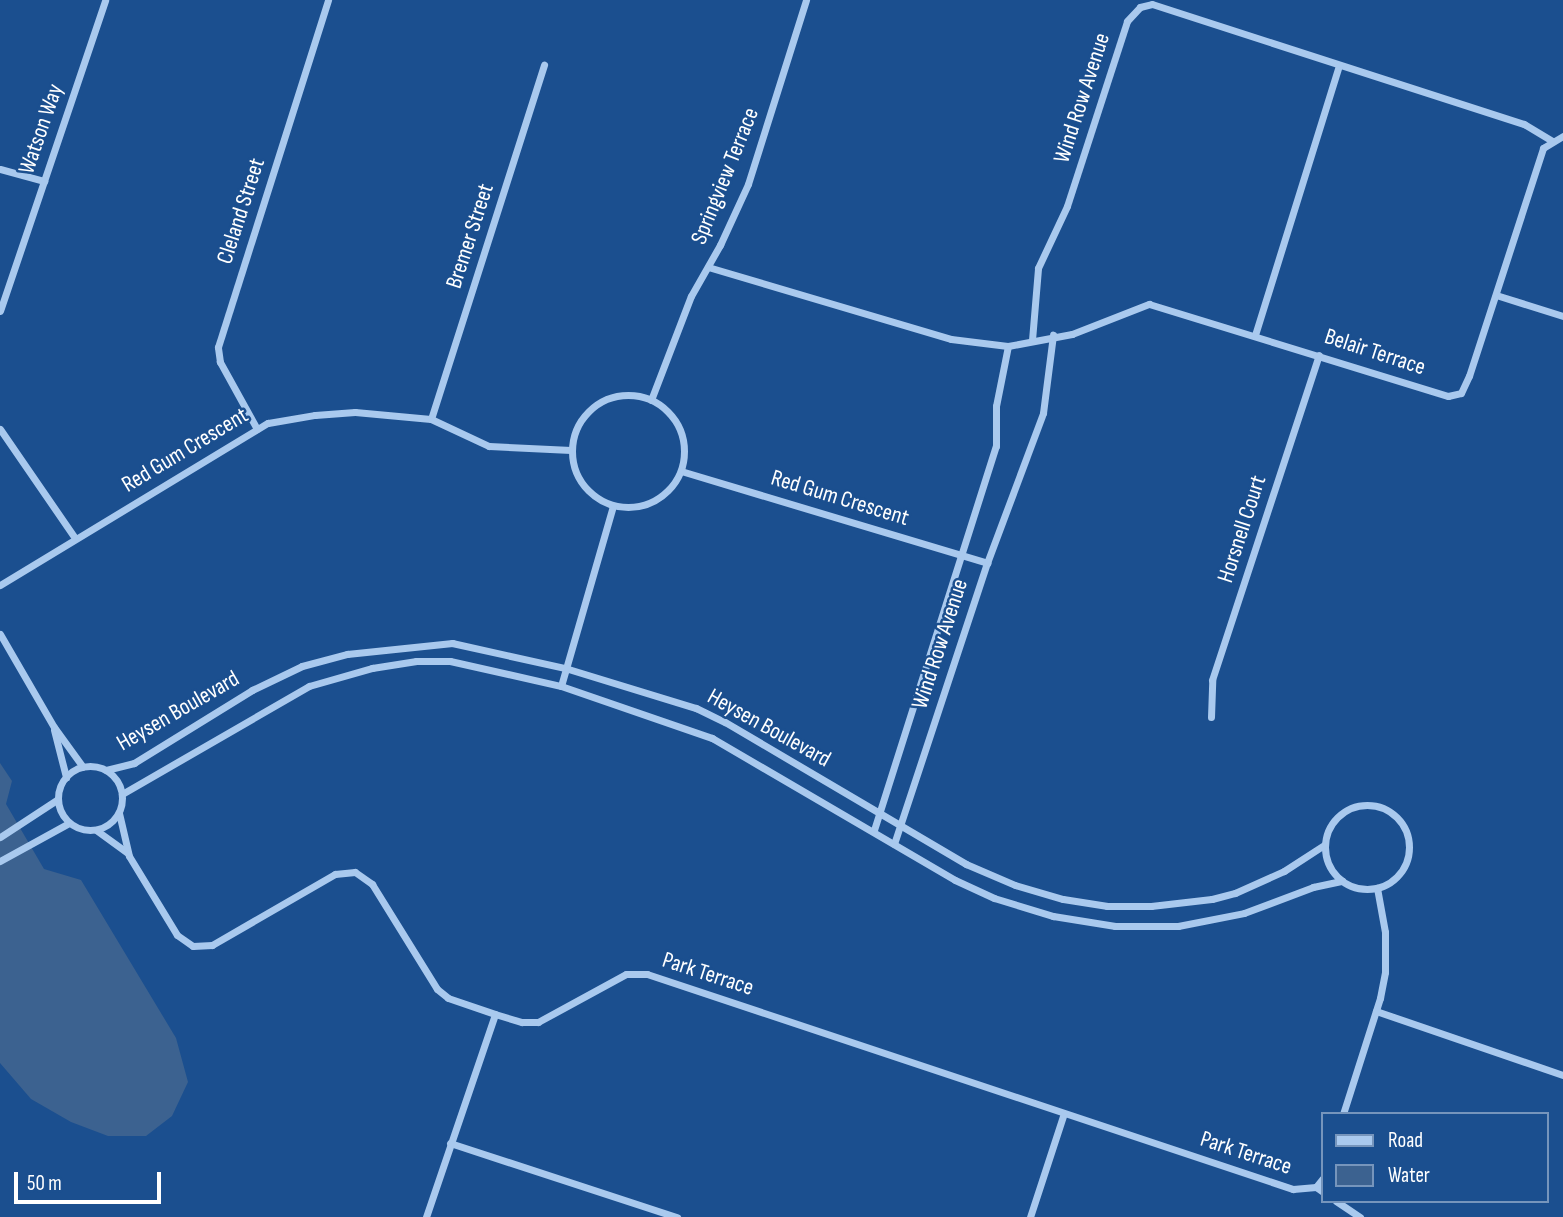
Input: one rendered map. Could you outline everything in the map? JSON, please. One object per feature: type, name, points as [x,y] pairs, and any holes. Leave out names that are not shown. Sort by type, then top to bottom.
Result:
[{"type":"street","name":"Watson Way","points":[[0,310],[105,0]]},
{"type":"street","name":"Cleland Street","points":[[257,429],[220,362],[218,347],[328,0]]},
{"type":"street","name":"Springview Terrace","points":[[651,400],[691,296],[748,184],[806,0]]},
{"type":"street","name":"Wind Row Avenue","points":[[1032,340],[1038,268],[1067,205],[1127,21],[1140,7],[1152,4],[1524,124],[1552,141]]},
{"type":"street","name":"Bremer Street","points":[[431,419],[544,65]]},
{"type":"street","points":[[1255,335],[1339,66]]},
{"type":"street","points":[[1552,141],[1563,136]]},
{"type":"street","name":"Belair Terrace","points":[[1008,346],[1053,335],[1072,334],[1149,304],[1448,396],[1461,393],[1543,148],[1552,141]]},
{"type":"street","points":[[0,169],[44,181]]},
{"type":"street","points":[[708,267],[951,339],[1008,346]]},
{"type":"street","points":[[1496,295],[1563,316]]},
{"type":"street","name":"Wind Row Avenue","points":[[894,844],[987,563],[1043,413],[1053,335]]},
{"type":"street","name":"Wind Row Avenue","points":[[874,831],[964,555],[996,446],[996,406],[1008,346]]},
{"type":"street","name":"Horsnell Court","points":[[1212,717],[1212,680],[1320,355]]},
{"type":"street","points":[[624,396],[651,400],[665,409],[682,437],[684,454],[681,471],[673,485],[661,497],[646,505],[612,506],[596,498],[582,485],[574,468],[571,450],[574,432],[583,416],[597,404],[624,396]]},
{"type":"street","name":"Red Gum Crescent","points":[[0,585],[268,423],[355,412],[431,419],[489,446],[571,450]]},
{"type":"street","points":[[0,429],[75,538]]},
{"type":"street","name":"Red Gum Crescent","points":[[681,471],[987,563]]},
{"type":"street","points":[[561,686],[612,506]]},
{"type":"street","points":[[0,634],[54,727],[83,767]]},
{"type":"street","name":"Heysen Boulevard","points":[[106,770],[134,763],[252,690],[302,666],[348,654],[452,643],[565,668],[711,715],[996,878],[1063,899],[1117,906],[1181,904],[1235,892],[1284,871],[1324,845]]},
{"type":"street","name":"Heysen Boulevard","points":[[122,794],[309,686],[372,668],[450,661],[561,686],[712,738],[955,880],[994,898],[1054,916],[1115,926],[1165,927],[1210,922],[1270,905],[1313,887],[1342,881]]},
{"type":"street","points":[[54,727],[66,777],[58,799],[59,808],[69,823],[86,831],[96,830],[105,827],[119,813]]},
{"type":"street","points":[[66,777],[83,767],[106,770],[114,776],[122,794],[119,813],[128,854]]},
{"type":"street","points":[[0,837],[58,799]]},
{"type":"street","points":[[1359,805],[1387,810],[1406,831],[1407,859],[1395,877],[1377,888],[1353,887],[1342,881],[1326,859],[1324,845],[1335,819],[1346,810],[1359,805]]},
{"type":"street","points":[[0,860],[69,823]]},
{"type":"street","points":[[96,830],[128,854]]},
{"type":"street","name":"Park Terrace","points":[[128,854],[177,935],[193,946],[212,945],[335,874],[355,872],[372,884],[437,989],[448,998],[495,1014],[522,1022],[538,1022],[626,974],[647,974],[1293,1189],[1316,1187],[1322,1191]]},
{"type":"street","points":[[1344,1112],[1376,1011],[1385,958],[1385,932],[1377,888]]},
{"type":"street","points":[[1376,1011],[1563,1075]]},
{"type":"street","points":[[426,1217],[495,1014]]},
{"type":"street","points":[[1030,1217],[1064,1113]]},
{"type":"street","points":[[450,1143],[677,1217]]},
{"type":"street","name":"Park Terrace","points":[[1316,1187],[1322,1179]]},
{"type":"street","points":[[1339,1203],[1360,1217]]},
{"type":"water","points":[[0,763],[12,781],[6,804],[44,869],[81,880],[176,1038],[188,1082],[172,1116],[146,1136],[108,1136],[71,1122],[31,1099],[0,1063]]}]
